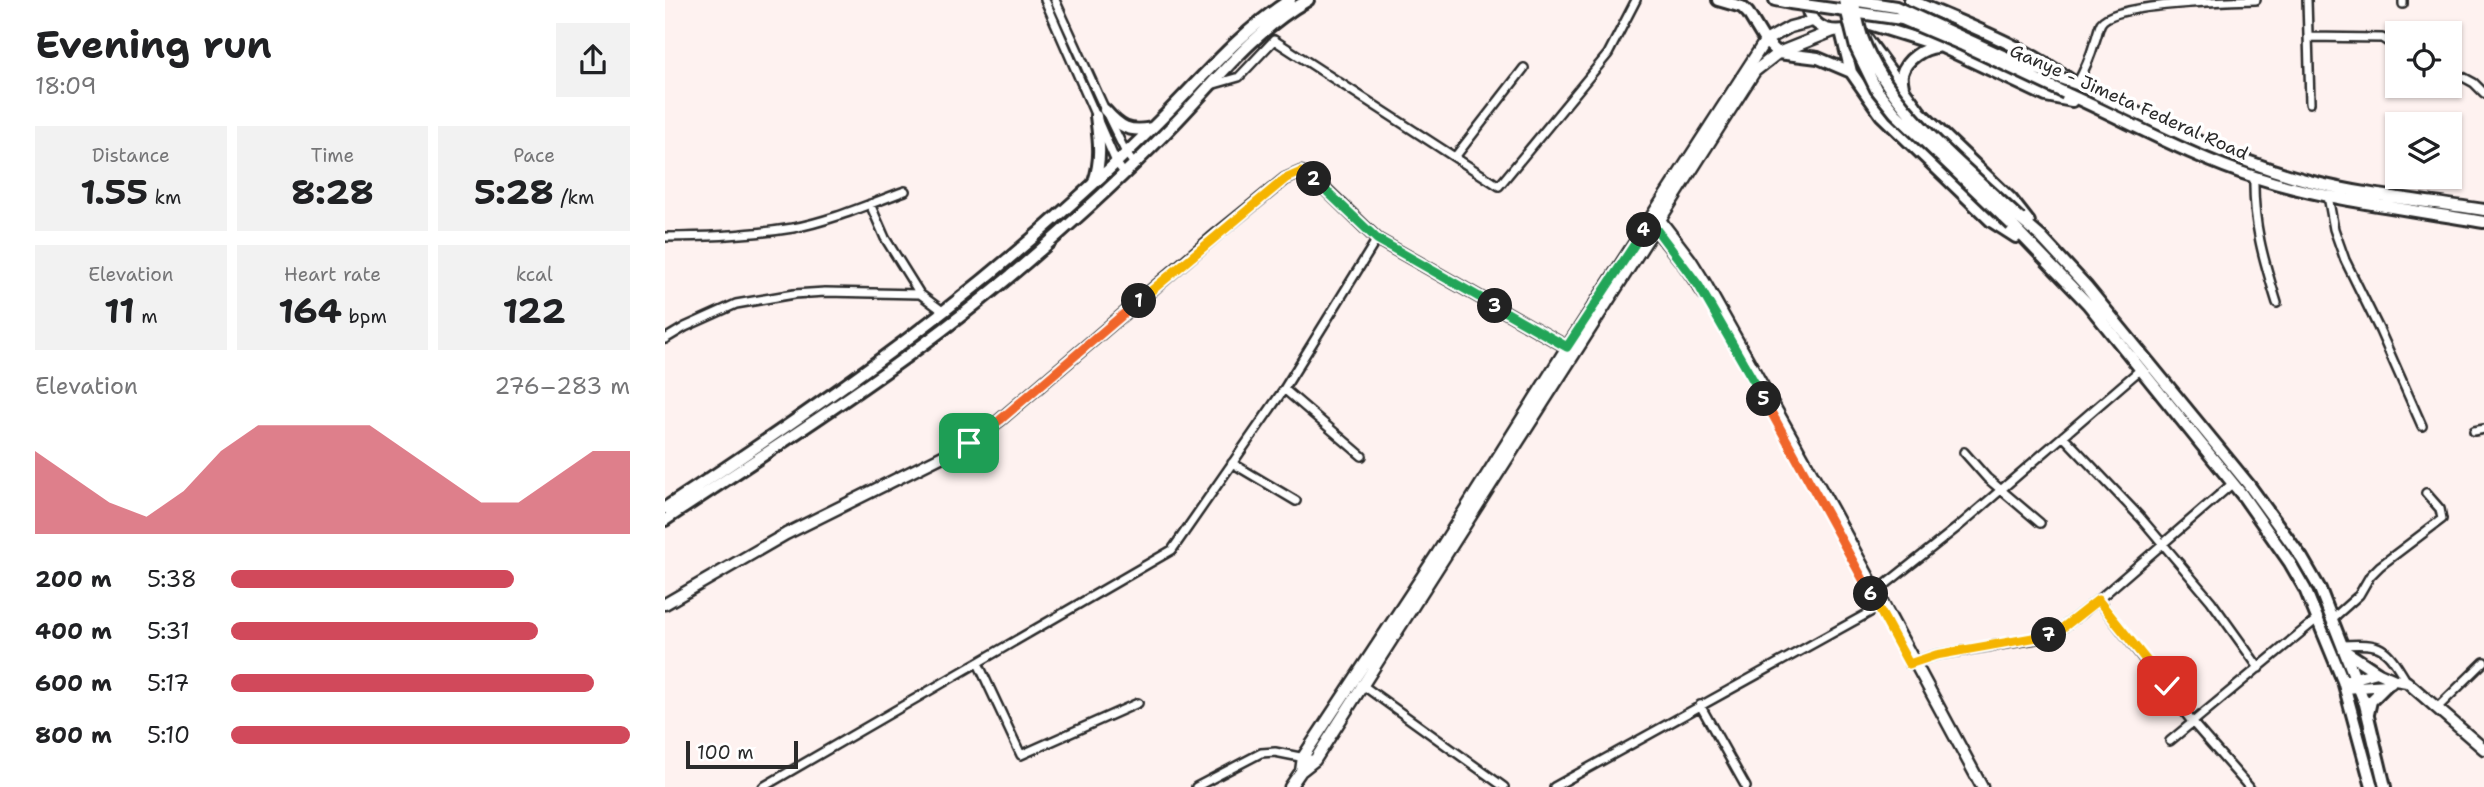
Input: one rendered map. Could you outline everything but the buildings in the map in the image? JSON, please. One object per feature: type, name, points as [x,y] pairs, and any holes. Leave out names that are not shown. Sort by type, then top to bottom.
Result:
[{"type":"main road","points":[[665,508],[794,423],[945,313],[1117,162],[1230,49],[1273,11],[1290,0]]},
{"type":"main road","points":[[665,520],[825,415],[952,322],[1053,240],[1134,164],[1263,32],[1308,0]]},
{"type":"main road","points":[[1718,0],[1742,7],[1765,41],[1777,53],[1818,58],[1851,72]]},
{"type":"main road","name":"Ganye - Jimeta Federal Road","points":[[1775,0],[1902,19],[2253,177],[2328,196],[2484,222]]},
{"type":"main road","points":[[1806,0],[1807,10],[1813,21],[1826,30],[1837,31]]},
{"type":"main road","points":[[1844,0],[1856,48],[1876,89],[1895,113],[2016,222],[2041,237]]},
{"type":"main road","points":[[1852,0],[1862,37],[1895,97],[2016,222],[2035,248],[2088,304],[2233,483],[2290,563],[2305,589],[2344,684],[2372,787]]},
{"type":"main road","name":"Ganye - Jimeta Federal Road","points":[[1852,0],[1896,7],[2003,55],[2072,82],[2195,141],[2267,169],[2311,182],[2484,210]]},
{"type":"main road","points":[[1301,771],[1303,757],[1437,554],[1567,347],[1755,71],[1777,53],[1858,22],[1865,11],[1867,0]]},
{"type":"main road","points":[[1910,0],[2051,65],[2072,82]]},
{"type":"main road","points":[[1290,787],[1301,771],[1315,760],[1655,221],[1765,41],[1790,27],[1813,21]]},
{"type":"main road","points":[[1858,22],[1940,46],[2046,96],[2092,105]]},
{"type":"main road","points":[[1858,22],[1920,112],[2011,199],[2041,237],[2087,287],[2271,514],[2320,589],[2368,714],[2385,787]]},
{"type":"main road","points":[[1837,31],[1851,72],[1881,115],[1991,221],[2035,248]]},
{"type":"main road","points":[[1904,92],[1902,74],[1911,60],[1927,48],[1940,46]]},
{"type":"main road","points":[[1100,113],[1126,130],[1152,128]]},
{"type":"main road","points":[[1094,183],[1101,151],[1100,113]]},
{"type":"main road","points":[[665,604],[786,534],[969,443],[1000,420],[1217,234],[1294,174],[1301,172],[1313,177],[1377,239],[1567,347]]},
{"type":"main road","points":[[1655,221],[1690,259],[1705,283],[1982,787]]},
{"type":"main road","points":[[2343,648],[2391,683]]},
{"type":"main road","points":[[1912,662],[1975,787]]},
{"type":"main road","points":[[2356,682],[2377,672]]},
{"type":"main road","points":[[2344,684],[2407,682],[2484,749]]},
{"type":"main road","points":[[2368,714],[2371,701],[2391,683]]},
{"type":"street","points":[[1045,0],[1100,113],[1134,164]]},
{"type":"street","points":[[1055,0],[1117,162],[1124,173]]},
{"type":"street","points":[[1210,85],[1239,77],[1274,40],[1499,186],[1608,54],[1636,0]]},
{"type":"street","points":[[2072,82],[2087,64],[2100,24],[2107,16],[2124,11],[2190,3],[2256,0]]},
{"type":"street","points":[[2307,0],[2310,103]]},
{"type":"street","points":[[2308,37],[2385,40]]},
{"type":"street","points":[[1455,157],[1524,68]]},
{"type":"street","points":[[2462,76],[2484,93]]},
{"type":"street","points":[[2253,177],[2253,203],[2260,248],[2277,303]]},
{"type":"street","points":[[665,237],[730,236],[795,227],[905,191]]},
{"type":"street","points":[[2328,196],[2334,229],[2344,260],[2380,331],[2421,426]]},
{"type":"street","points":[[870,204],[885,238],[920,294],[945,313]]},
{"type":"street","points":[[763,787],[1172,550],[1284,389],[1377,239]]},
{"type":"street","points":[[665,339],[736,304],[794,294],[825,292],[920,294]]},
{"type":"street","points":[[1874,594],[2002,489],[2141,369]]},
{"type":"street","points":[[1284,389],[1362,456]]},
{"type":"street","points":[[2474,431],[2484,429]]},
{"type":"street","points":[[2063,436],[2163,544],[2210,601],[2259,668]]},
{"type":"street","points":[[1964,452],[1987,478],[2040,523]]},
{"type":"street","points":[[1233,463],[1296,501]]},
{"type":"street","points":[[1912,662],[2050,635],[2098,600],[2233,483]]},
{"type":"street","points":[[2331,620],[2359,595],[2370,576],[2442,519],[2440,509],[2426,493]]},
{"type":"street","points":[[2098,600],[2193,723],[2249,787]]},
{"type":"street","points":[[1554,787],[1881,607]]},
{"type":"street","points":[[2170,741],[2317,619]]},
{"type":"street","points":[[2343,648],[2369,643],[2382,648],[2394,660],[2407,682]]},
{"type":"street","points":[[2437,708],[2484,662]]},
{"type":"street","points":[[978,663],[1021,755],[1138,703]]},
{"type":"street","points":[[1361,684],[1504,787]]},
{"type":"street","points":[[1700,705],[1746,787]]},
{"type":"street","points":[[1196,787],[1261,753],[1275,752],[1315,760]]},
{"type":"route","points":[[969,443],[1000,420],[1217,234],[1294,174],[1301,172],[1313,177],[1377,239],[1567,347],[1650,221],[1699,286],[1827,512],[1909,664],[1936,655],[2050,635],[2098,600],[2167,686]]}]
